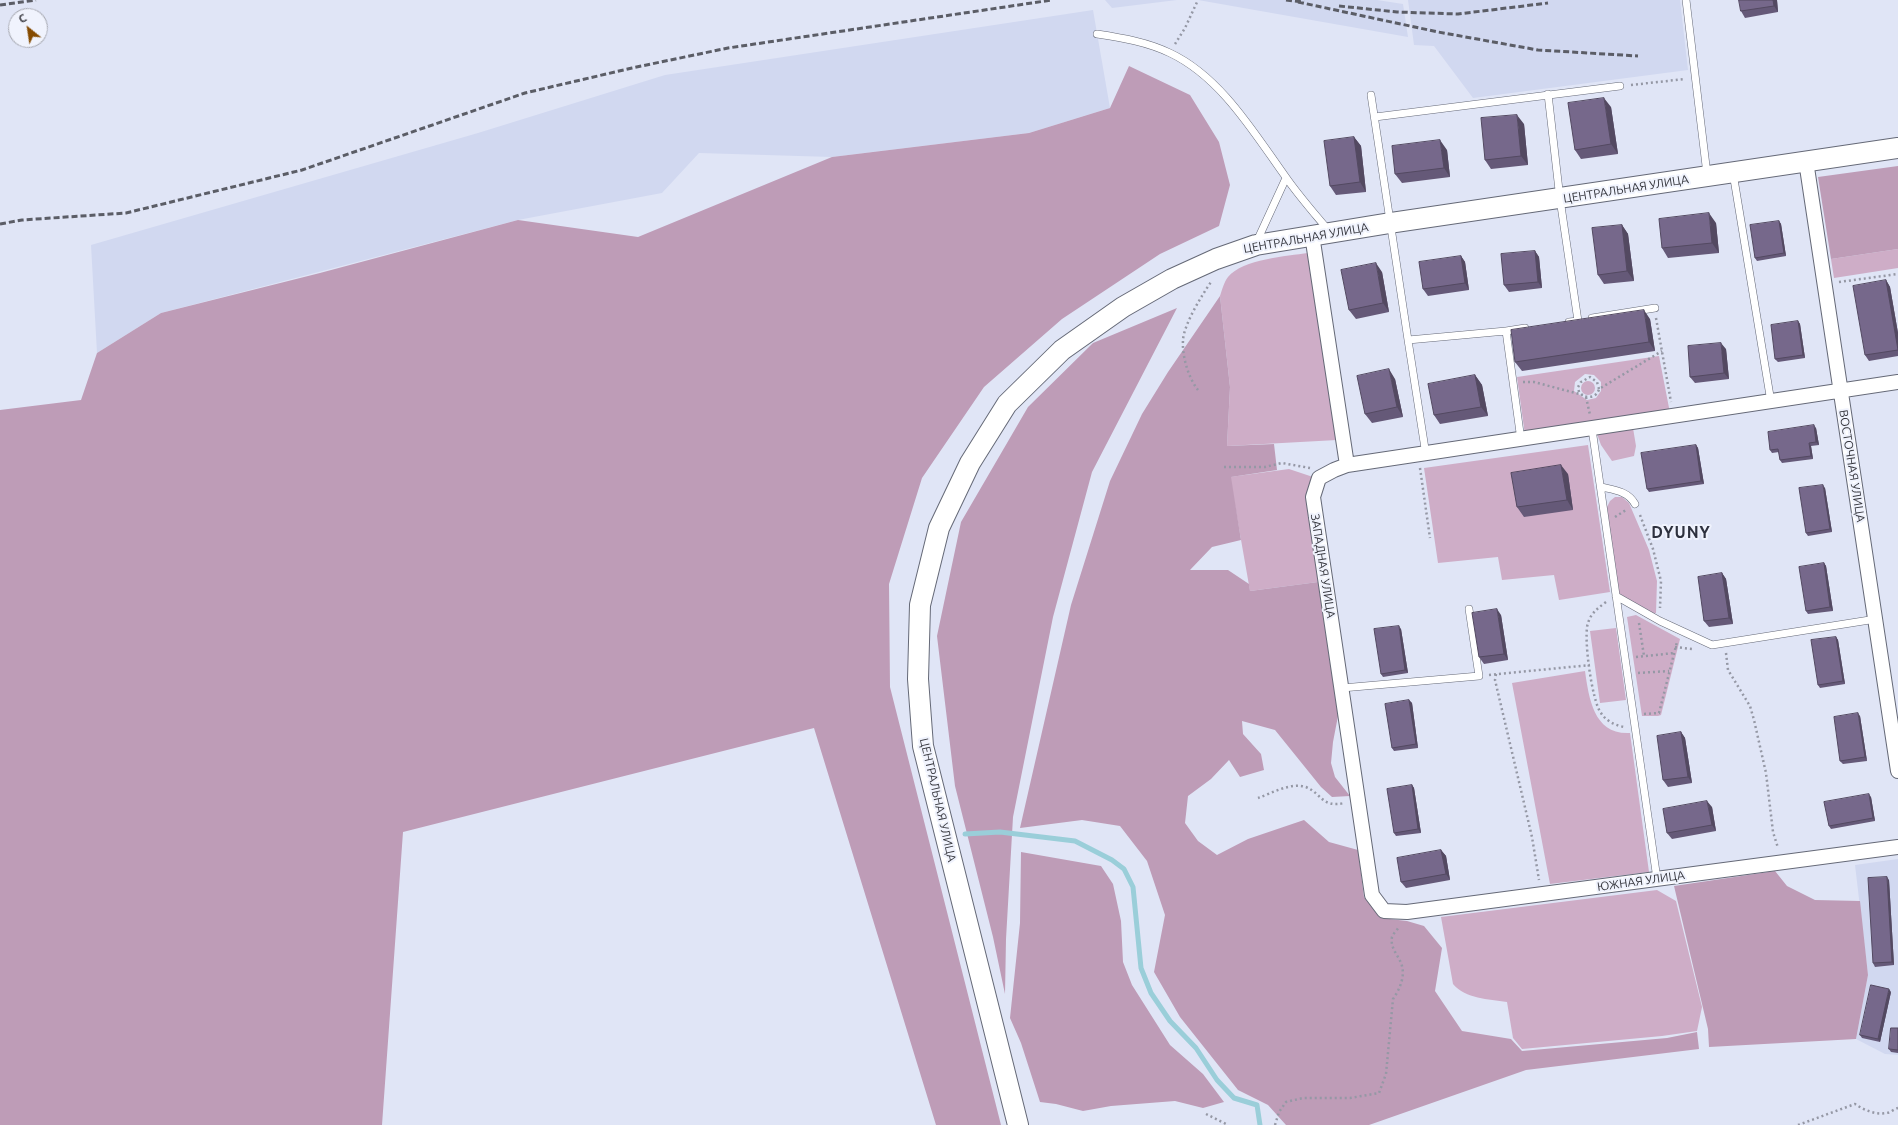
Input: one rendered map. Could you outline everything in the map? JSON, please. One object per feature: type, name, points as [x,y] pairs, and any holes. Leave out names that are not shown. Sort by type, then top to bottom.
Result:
[{"type":"main road","name":"ЦЕНТРАЛЬНАЯ УЛИЦА","points":[[1018,1125],[923,746],[918,679],[920,605],[939,528],[970,463],[1007,404],[1062,350],[1123,307],[1172,279],[1216,259],[1256,245],[1390,223],[1898,148]]},
{"type":"street","name":"ВОСТОЧНАЯ УЛИЦА","points":[[1806,161],[1898,771]]},
{"type":"street","points":[[1321,234],[1347,465]]},
{"type":"street","points":[[1327,473],[1347,465],[1422,455],[1898,382]]},
{"type":"street","name":"ЗАПАДНАЯ УЛИЦА","points":[[1327,473],[1319,478],[1313,497],[1372,895],[1388,911]]},
{"type":"street","name":"ЮЖНАЯ УЛИЦА","points":[[1388,911],[1407,912],[1898,847]]},
{"type":"lane","points":[[1686,0],[1708,176]]},
{"type":"lane","points":[[1097,34],[1136,40],[1171,53],[1190,64],[1217,88],[1250,126],[1286,178],[1321,234]]},
{"type":"lane","points":[[1374,117],[1620,86]]},
{"type":"lane","points":[[1548,94],[1560,199],[1578,320]]},
{"type":"lane","points":[[1371,95],[1408,340],[1422,455]]},
{"type":"lane","points":[[1733,173],[1771,402]]},
{"type":"lane","points":[[1256,245],[1286,178]]},
{"type":"lane","points":[[1563,323],[1654,308]]},
{"type":"lane","points":[[1408,340],[1535,327]]},
{"type":"lane","points":[[1506,331],[1521,440]]},
{"type":"lane","points":[[1592,429],[1657,879]]},
{"type":"lane","points":[[1601,487],[1625,493],[1632,497],[1635,504]]},
{"type":"lane","points":[[1616,596],[1660,620],[1712,645],[1876,619]]},
{"type":"lane","points":[[1342,688],[1479,676],[1469,610]]},
{"type":"path","points":[[1171,53],[1177,38],[1185,28],[1198,0]]},
{"type":"path","points":[[1620,86],[1695,78]]},
{"type":"path","points":[[1824,285],[1898,274]]},
{"type":"path","points":[[1198,390],[1194,385],[1185,358],[1183,340],[1201,296],[1214,277]]},
{"type":"path","points":[[1654,308],[1674,417]]},
{"type":"path","points":[[1513,383],[1534,382],[1583,396],[1594,396],[1597,394],[1599,389],[1662,351]]},
{"type":"path","points":[[1583,396],[1579,392],[1578,387],[1586,378],[1590,377],[1595,379],[1599,385],[1599,389]]},
{"type":"path","points":[[1422,455],[1430,538]]},
{"type":"path","points":[[1224,468],[1265,467],[1282,463],[1327,473]]},
{"type":"path","points":[[1606,524],[1635,504],[1653,549],[1661,581],[1660,620]]},
{"type":"path","points":[[1616,596],[1594,612],[1588,622],[1585,634],[1594,697],[1601,713],[1612,723],[1623,727],[1635,726]]},
{"type":"path","points":[[1644,656],[1638,622],[1645,625]]},
{"type":"path","points":[[1633,714],[1659,713],[1677,642],[1670,638]]},
{"type":"path","points":[[1724,643],[1728,670],[1750,706],[1754,720],[1766,773],[1774,832],[1782,862]]},
{"type":"path","points":[[1625,658],[1674,653]]},
{"type":"path","points":[[1479,676],[1590,665]]},
{"type":"path","points":[[1628,674],[1669,671]]},
{"type":"path","points":[[1496,674],[1495,680],[1532,837],[1541,894]]},
{"type":"path","points":[[1258,798],[1281,788],[1306,787],[1329,804],[1338,804],[1358,799]]},
{"type":"path","points":[[1275,1125],[1279,1112],[1286,1102],[1303,1098],[1350,1098],[1379,1093],[1386,1074],[1393,999],[1403,978],[1402,964],[1393,950],[1392,937],[1400,925],[1388,911]]},
{"type":"path","points":[[1798,1125],[1855,1104],[1863,1109],[1877,1113],[1887,1113],[1898,1108]]},
{"type":"path","points":[[1206,1114],[1228,1125]]},
{"type":"shaded area","points":[[1105,0],[1177,0],[1112,8]]},
{"type":"shaded area","points":[[1198,0],[1377,0],[1403,4],[1408,37]]},
{"type":"shaded area","points":[[1408,0],[1680,0],[1688,70],[1473,98],[1434,46],[1414,45]]},
{"type":"shaded area","points":[[1093,10],[1110,108],[1029,133],[832,157],[699,153],[662,193],[518,220],[161,313],[97,353],[91,245],[478,133],[665,75]]},
{"type":"shaded area","points":[[1129,66],[1190,95],[1219,142],[1230,185],[1219,226],[1160,254],[1062,319],[984,387],[922,478],[889,584],[890,687],[1001,1125],[936,1125],[814,728],[403,832],[382,1125],[0,1125],[0,410],[81,400],[97,353],[161,313],[320,273],[518,220],[638,237],[832,157],[1029,133],[1110,108]]},
{"type":"shaded area","points":[[1898,166],[1898,249],[1831,259],[1818,177]]},
{"type":"shaded area","points":[[1898,249],[1898,268],[1834,278],[1831,259]]},
{"type":"shaded area","points":[[1308,253],[1337,440],[1227,446],[1230,387],[1220,296],[1224,284],[1228,277],[1235,271],[1254,262]]},
{"type":"shaded area","points":[[1220,296],[1230,387],[1227,446],[1274,444],[1277,470],[1231,477],[1241,540],[1212,547],[1190,570],[1228,570],[1249,584],[1250,591],[1318,582],[1338,716],[1331,763],[1335,777],[1350,796],[1332,797],[1321,787],[1275,730],[1242,721],[1243,734],[1261,754],[1264,770],[1240,777],[1229,760],[1211,779],[1188,796],[1185,823],[1198,841],[1217,855],[1248,839],[1304,820],[1329,842],[1358,850],[1364,897],[1381,918],[1407,921],[1424,926],[1442,948],[1435,991],[1462,1031],[1511,1039],[1522,1051],[1667,1038],[1697,1032],[1699,1049],[1526,1070],[1369,1125],[1286,1125],[1268,1105],[1238,1090],[1180,1017],[1154,972],[1165,915],[1147,861],[1120,826],[1082,820],[1020,828],[1071,605],[1110,481],[1142,414],[1168,372]]},
{"type":"shaded area","points":[[1177,308],[1092,472],[1053,617],[1013,817],[1006,939],[1005,994],[993,937],[955,786],[937,636],[961,522],[1028,407],[1093,343]]},
{"type":"shaded area","points":[[1659,356],[1670,413],[1525,435],[1517,377]],"holes":[[[1585,374],[1594,375],[1601,382],[1601,391],[1596,398],[1587,400],[1574,391],[1575,382]]]},
{"type":"shaded area","points":[[1585,381],[1591,381],[1595,385],[1595,391],[1591,395],[1585,395],[1581,391],[1581,385]]},
{"type":"shaded area","points":[[1633,428],[1636,446],[1634,456],[1612,461],[1601,445],[1597,434]]},
{"type":"shaded area","points":[[1588,445],[1610,592],[1559,600],[1554,575],[1502,580],[1498,557],[1438,563],[1424,468]]},
{"type":"shaded area","points":[[1289,469],[1313,477],[1306,496],[1318,582],[1250,591],[1230,477]]},
{"type":"shaded area","points":[[1615,497],[1622,497],[1629,503],[1649,550],[1657,581],[1656,613],[1653,614],[1619,594],[1606,509],[1610,501]]},
{"type":"shaded area","points":[[1636,615],[1680,639],[1661,715],[1658,716],[1642,716],[1627,617]]},
{"type":"shaded area","points":[[1616,628],[1626,700],[1600,703],[1590,631]]},
{"type":"shaded area","points":[[1585,671],[1592,703],[1601,722],[1608,728],[1618,732],[1630,733],[1649,872],[1550,884],[1512,683]]},
{"type":"shaded area","points":[[1021,852],[1101,866],[1113,884],[1121,921],[1123,962],[1132,985],[1170,1045],[1203,1074],[1224,1102],[1203,1108],[1175,1101],[1111,1106],[1083,1111],[1056,1104],[1040,1102],[1021,1043],[1010,1018],[1020,923]]},
{"type":"shaded area","points":[[1898,859],[1898,1055],[1885,1054],[1856,1039],[1868,975],[1855,865]]},
{"type":"shaded area","points":[[1775,871],[1787,886],[1815,900],[1860,901],[1868,975],[1856,1039],[1709,1047],[1708,1029],[1674,886]]},
{"type":"shaded area","points":[[1657,890],[1676,901],[1702,1007],[1697,1031],[1662,1036],[1522,1049],[1513,1038],[1507,1002],[1478,998],[1464,993],[1453,984],[1441,917]]},
{"type":"building","points":[[1739,0],[1773,0],[1774,6],[1741,11]]},
{"type":"building","points":[[1604,98],[1611,144],[1575,150],[1568,103]]},
{"type":"building","points":[[1517,115],[1521,156],[1485,160],[1481,118]]},
{"type":"building","points":[[1354,137],[1360,182],[1330,186],[1324,141]]},
{"type":"building","points":[[1440,140],[1444,168],[1395,174],[1392,146]]},
{"type":"building","points":[[1709,213],[1712,243],[1662,248],[1659,219]]},
{"type":"building","points":[[1779,221],[1784,253],[1755,258],[1750,225]]},
{"type":"building","points":[[1622,225],[1627,271],[1598,275],[1592,228]]},
{"type":"building","points":[[1535,251],[1538,282],[1504,285],[1501,254]]},
{"type":"building","points":[[1461,256],[1465,283],[1423,289],[1419,262]]},
{"type":"building","points":[[1376,263],[1383,303],[1349,310],[1341,270]]},
{"type":"building","points":[[1886,280],[1898,350],[1865,355],[1853,286]]},
{"type":"building","points":[[1644,310],[1649,342],[1515,362],[1511,330]]},
{"type":"building","points":[[1798,321],[1803,355],[1775,359],[1771,325]]},
{"type":"building","points":[[1721,343],[1724,373],[1690,377],[1688,346]]},
{"type":"building","points":[[1389,369],[1397,407],[1365,414],[1357,376]]},
{"type":"building","points":[[1475,375],[1481,407],[1434,415],[1428,384]]},
{"type":"building","points":[[1814,425],[1816,442],[1809,443],[1811,456],[1780,460],[1778,449],[1770,450],[1768,432]]},
{"type":"building","points":[[1696,445],[1701,481],[1647,489],[1641,453]]},
{"type":"building","points":[[1561,465],[1567,500],[1517,507],[1511,473]]},
{"type":"building","points":[[1823,485],[1830,529],[1806,533],[1799,488]]},
{"type":"building","points":[[1824,563],[1830,607],[1806,611],[1799,567]]},
{"type":"building","points":[[1722,573],[1729,618],[1704,621],[1698,577]]},
{"type":"building","points":[[1497,609],[1504,654],[1479,657],[1472,613]]},
{"type":"building","points":[[1399,626],[1405,670],[1381,674],[1374,629]]},
{"type":"building","points":[[1836,637],[1843,681],[1818,685],[1811,640]]},
{"type":"building","points":[[1409,700],[1416,744],[1392,748],[1385,704]]},
{"type":"building","points":[[1858,713],[1865,757],[1840,761],[1834,717]]},
{"type":"building","points":[[1681,732],[1688,777],[1663,780],[1657,736]]},
{"type":"building","points":[[1412,785],[1418,829],[1394,833],[1387,789]]},
{"type":"building","points":[[1869,794],[1873,818],[1829,826],[1824,802]]},
{"type":"building","points":[[1707,801],[1712,825],[1667,833],[1663,809]]},
{"type":"building","points":[[1441,850],[1446,874],[1401,882],[1397,858]]},
{"type":"building","points":[[1887,877],[1892,962],[1873,963],[1868,878]]},
{"type":"building","points":[[1871,985],[1889,989],[1878,1039],[1860,1035]]},
{"type":"building","points":[[1891,1028],[1898,1028],[1898,1050],[1889,1049]]},
{"type":"waterway","points":[[965,834],[1000,832],[1075,841],[1112,860],[1124,869],[1133,887],[1141,968],[1151,993],[1170,1021],[1196,1048],[1217,1080],[1234,1098],[1257,1105],[1260,1125]]},
{"type":"railway","points":[[0,5],[36,0]]},
{"type":"railway","points":[[0,224],[22,220],[126,213],[302,170],[525,93],[632,68],[728,48],[1052,0]]},
{"type":"railway","points":[[1286,0],[1304,2]]},
{"type":"railway","points":[[1298,2],[1438,32],[1538,50],[1638,56]]},
{"type":"railway","points":[[1339,6],[1397,12],[1458,14],[1548,3]]},
{"type":"district","name":"DYUNY","points":[[1681,533]]}]
